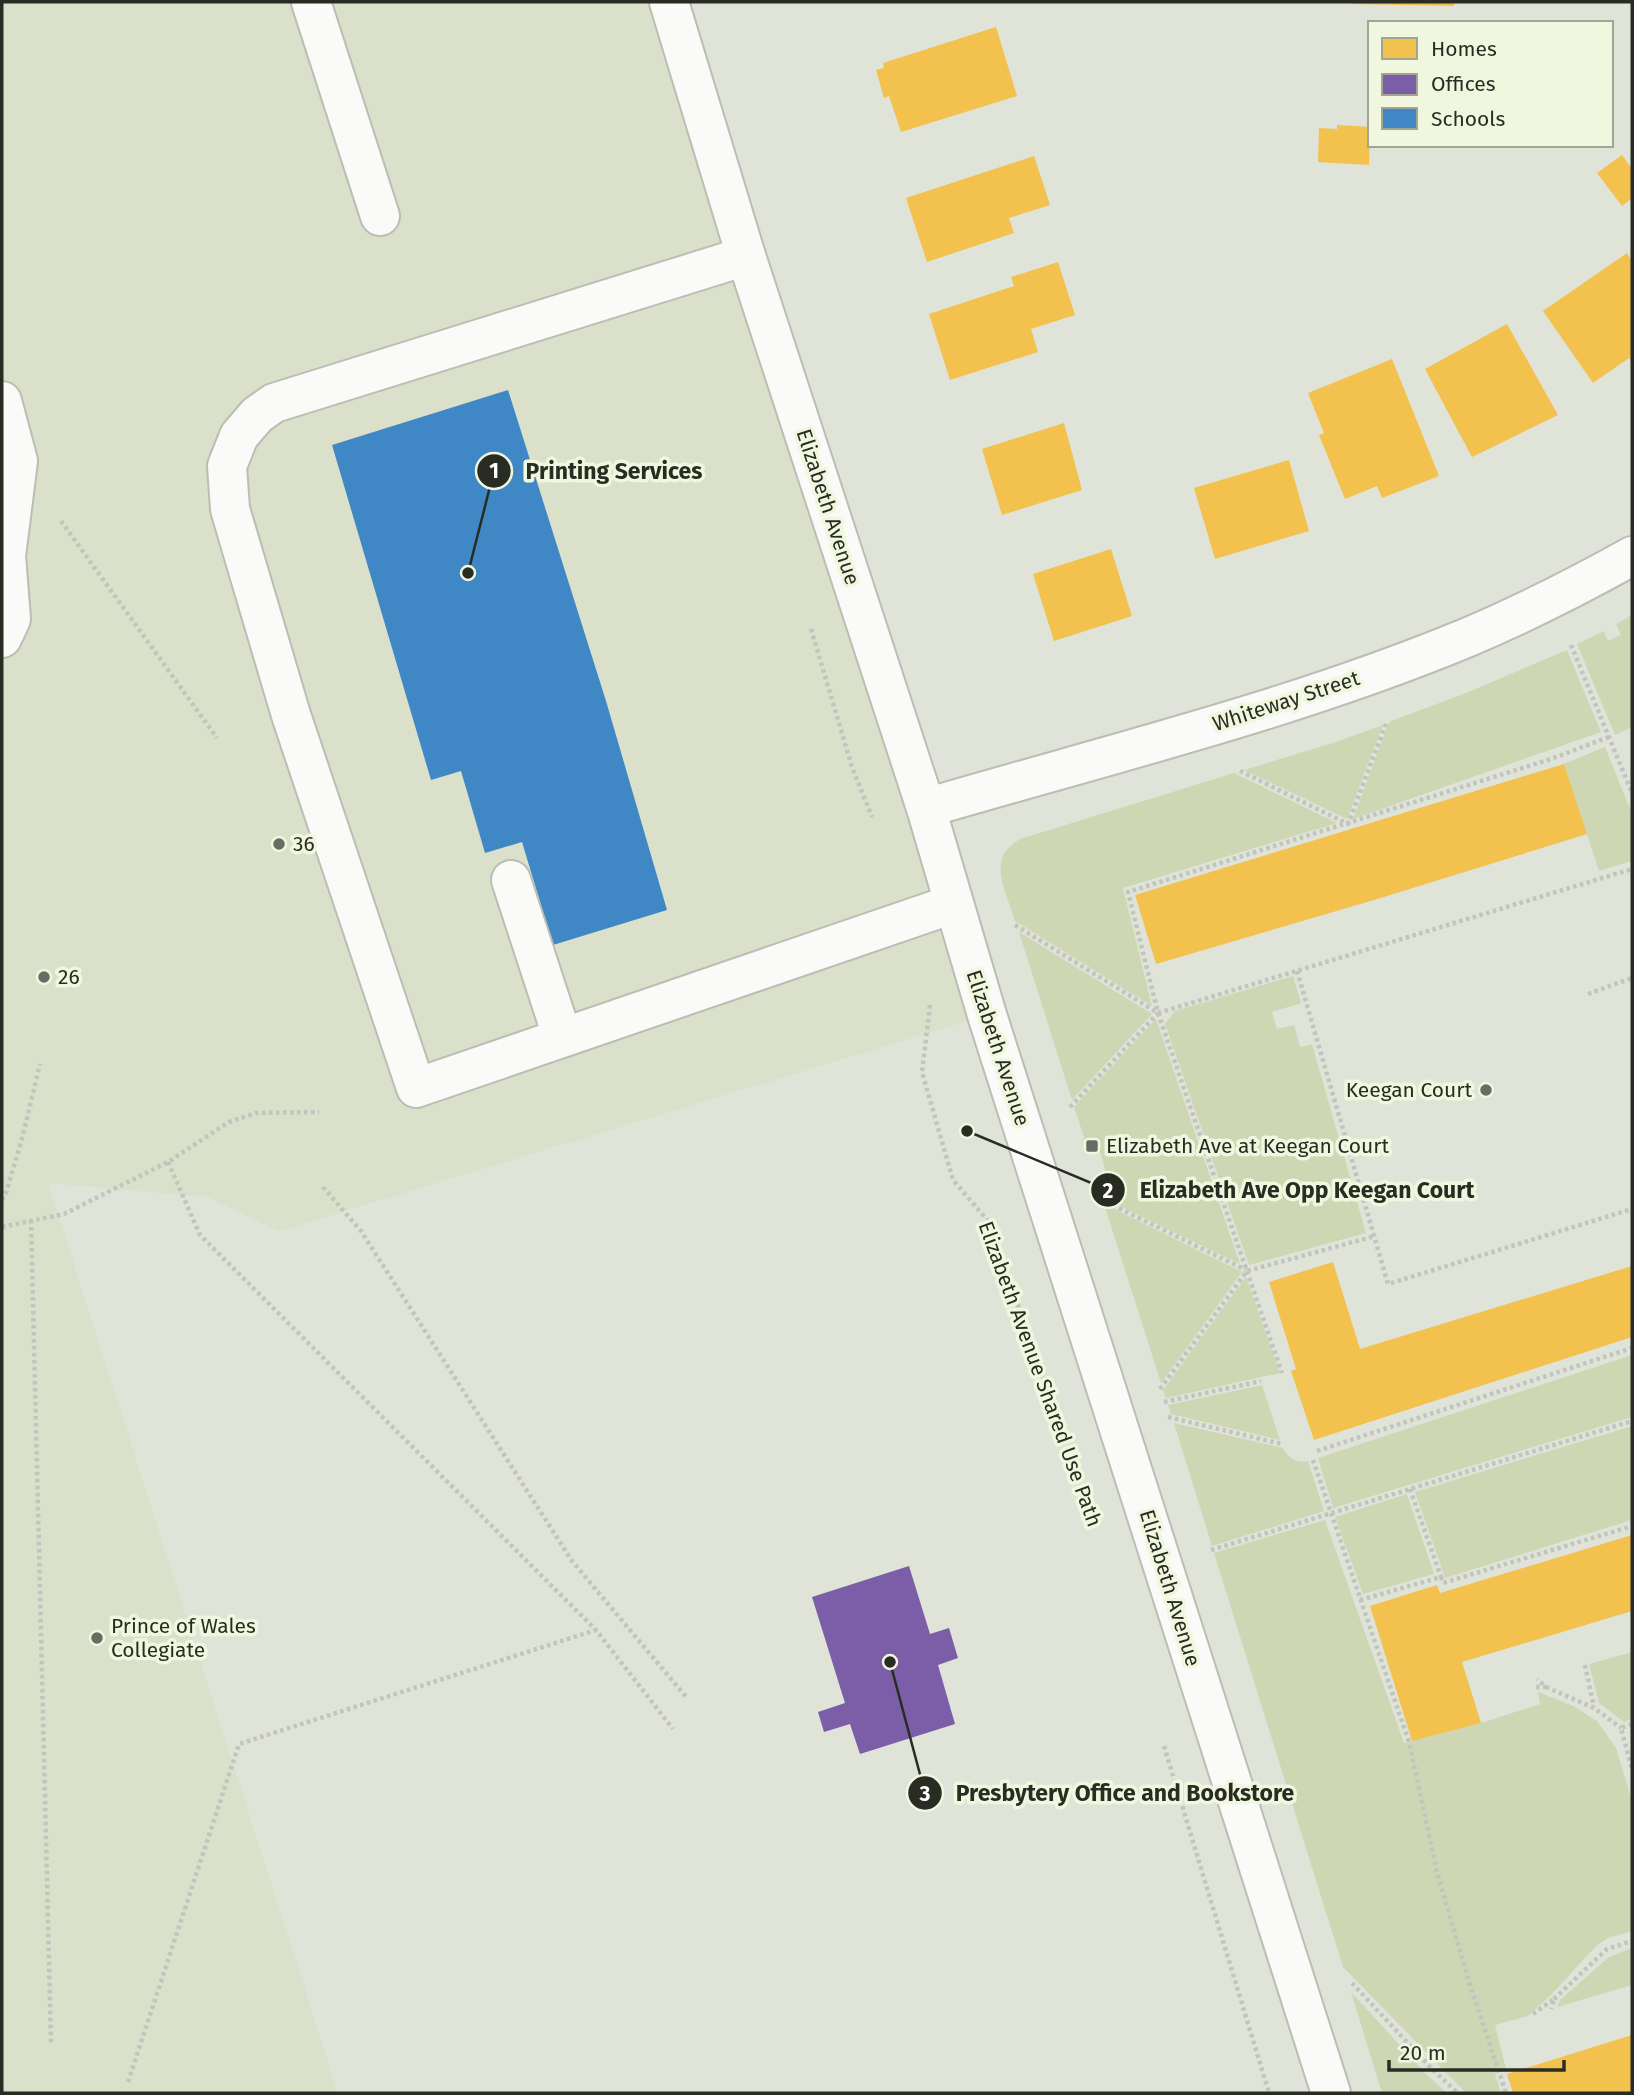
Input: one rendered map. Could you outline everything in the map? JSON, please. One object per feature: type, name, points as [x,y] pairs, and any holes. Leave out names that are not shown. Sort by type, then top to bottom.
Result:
[{"type":"main road","points":[[311,2],[380,216]]},
{"type":"main road","name":"Elizabeth Avenue","points":[[669,2],[746,256],[926,808],[991,1028],[1331,2093]]},
{"type":"main road","points":[[746,256],[274,402],[257,415],[239,436],[227,467],[230,509],[291,715],[416,1088],[953,904]]},
{"type":"main road","points":[[2,401],[18,461],[6,556],[11,619],[2,638]]},
{"type":"main road","name":"Whiteway Street","points":[[926,808],[1275,706],[1393,666],[1466,638],[1545,602],[1632,556]]},
{"type":"main road","points":[[511,880],[562,1036]]},
{"type":"path","points":[[18,461],[217,738]]},
{"type":"path","points":[[1569,642],[1632,793]]},
{"type":"path","points":[[1348,824],[1389,716]]},
{"type":"path","points":[[1282,1373],[1158,1013],[1128,892],[1548,760],[1609,737]]},
{"type":"path","points":[[1230,766],[1348,824]]},
{"type":"path","points":[[1067,1109],[1158,1013],[1632,869]]},
{"type":"path","points":[[1008,921],[1158,1013]]},
{"type":"path","points":[[1297,971],[1388,1284],[1632,1209]]},
{"type":"path","points":[[1588,994],[1632,978]]},
{"type":"path","name":"Elizabeth Avenue Shared Use Path","points":[[930,1002],[922,1072],[953,1180],[988,1221],[1066,1438]]},
{"type":"path","points":[[2,1200],[23,1135],[40,1064]]},
{"type":"path","points":[[2,1227],[64,1214],[168,1162],[229,1122],[256,1113],[318,1112]]},
{"type":"path","points":[[168,1162],[200,1235],[596,1630],[673,1728]]},
{"type":"path","points":[[323,1187],[361,1231],[572,1561],[687,1699]]},
{"type":"path","points":[[1095,1197],[1247,1271]]},
{"type":"path","points":[[31,1220],[51,2044]]},
{"type":"path","points":[[1156,1394],[1247,1271],[1375,1236]]},
{"type":"path","points":[[1317,1451],[1632,1348]]},
{"type":"path","points":[[1159,1403],[1261,1381]]},
{"type":"path","points":[[1163,1416],[1282,1444]]},
{"type":"path","points":[[1205,1552],[1632,1421]]},
{"type":"path","points":[[1313,1460],[1409,1742],[1437,1872],[1469,1982],[1506,2093]]},
{"type":"path","points":[[1410,1489],[1443,1583],[1632,1526]]},
{"type":"path","points":[[1360,1600],[1441,1577]]},
{"type":"path","points":[[128,2082],[239,1744],[596,1630]]},
{"type":"path","points":[[1585,1665],[1594,1708]]},
{"type":"path","points":[[1538,1679],[1546,1687],[1594,1708],[1621,1728],[1632,1769]]},
{"type":"path","points":[[1536,1688],[1546,1687]]},
{"type":"path","points":[[1621,1728],[1632,1724]]},
{"type":"path","points":[[1174,1782],[1269,2093]]},
{"type":"path","points":[[1533,2014],[1554,1999],[1607,1949],[1632,1941]]},
{"type":"path","points":[[1350,1982],[1458,2093]]},
{"type":"path","points":[[1551,2009],[1554,1999]]},
{"type":"shaded area","points":[[2,2],[669,2],[987,1015],[279,1231],[207,1197],[48,1183],[338,2093],[2,2093]]},
{"type":"shaded area","points":[[1632,615],[1632,727],[1615,735],[1577,644],[1604,631],[1608,641],[1621,635],[1616,624]]},
{"type":"shaded area","points":[[1567,650],[1601,732],[1353,819],[1389,722]]},
{"type":"shaded area","points":[[1383,725],[1347,819],[1244,770],[1336,742]]},
{"type":"shaded area","points":[[1605,747],[1632,814],[1632,861],[1599,871],[1564,764]]},
{"type":"shaded area","points":[[1234,773],[1337,823],[1123,888],[1152,1006],[1015,921],[1003,887],[1001,866],[1009,847],[1020,839]]},
{"type":"shaded area","points":[[1019,932],[1152,1014],[1072,1100]]},
{"type":"shaded area","points":[[1293,976],[1301,1003],[1272,1012],[1277,1029],[1294,1025],[1300,1047],[1312,1044],[1366,1233],[1249,1265],[1165,1024],[1175,1011]]},
{"type":"shaded area","points":[[1156,1019],[1240,1264],[1101,1197],[1096,1176],[1106,1172],[1096,1139],[1086,1143],[1074,1107]]},
{"type":"shaded area","points":[[1104,1204],[1242,1272],[1161,1383]]},
{"type":"shaded area","points":[[1246,1277],[1280,1373],[1166,1398],[1163,1390]]},
{"type":"shaded area","points":[[1632,1355],[1632,1417],[1333,1508],[1318,1458]]},
{"type":"shaded area","points":[[1262,1385],[1280,1440],[1171,1414],[1168,1405]]},
{"type":"shaded area","points":[[1174,1423],[1283,1448],[1293,1459],[1308,1461],[1324,1511],[1212,1546]]},
{"type":"shaded area","points":[[1632,1426],[1632,1520],[1445,1578],[1415,1492]]},
{"type":"shaded area","points":[[1407,1494],[1434,1574],[1363,1594],[1335,1517]]},
{"type":"shaded area","points":[[1325,1520],[1404,1743],[1540,1704],[1538,1692],[1573,1706],[1597,1721],[1616,1748],[1632,1801],[1632,1931],[1608,1938],[1596,1946],[1528,2016],[1495,2025],[1506,2069],[1495,2074],[1501,2093],[1466,2093],[1343,1967],[1214,1553]]},
{"type":"shaded area","points":[[1632,1652],[1632,1719],[1624,1722],[1599,1703],[1589,1664]]},
{"type":"shaded area","points":[[1632,1948],[1632,1985],[1557,2007],[1560,2000],[1609,1957]]},
{"type":"shaded area","points":[[1351,1992],[1428,2076],[1447,2093],[1382,2093]]},
{"type":"building: Homes","points":[[1454,2],[1454,6],[1352,4]]},
{"type":"building: Homes","points":[[996,27],[1017,96],[901,132],[889,96],[884,98],[876,70],[884,68],[883,63]]},
{"type":"building: Homes","points":[[1337,125],[1368,127],[1369,165],[1318,162],[1319,128],[1337,129]]},
{"type":"building: Homes","points":[[1622,155],[1632,169],[1632,198],[1622,206],[1597,173]]},
{"type":"building: Homes","points":[[1034,156],[1050,205],[1009,218],[1014,233],[927,262],[906,198]]},
{"type":"building: Homes","points":[[1627,253],[1632,262],[1632,362],[1629,358],[1593,383],[1543,311]]},
{"type":"building: Homes","points":[[1058,262],[1075,315],[1031,329],[1038,352],[950,380],[929,314],[1014,286],[1011,277]]},
{"type":"building: Homes","points":[[1507,324],[1558,415],[1472,457],[1425,369]]},
{"type":"building: Homes","points":[[1392,359],[1439,476],[1382,498],[1377,486],[1345,499],[1319,435],[1324,433],[1308,393]]},
{"type":"building: Homes","points":[[1064,423],[1082,490],[1002,515],[982,449]]},
{"type":"building: Homes","points":[[1289,460],[1309,531],[1215,559],[1194,488]]},
{"type":"building: Homes","points":[[1111,549],[1132,616],[1054,641],[1033,574]]},
{"type":"building: Homes","points":[[1564,764],[1587,834],[1156,964],[1135,895]]},
{"type":"building: Homes","points":[[1333,1262],[1360,1349],[1632,1266],[1632,1337],[1314,1440],[1291,1371],[1296,1369],[1269,1282]]},
{"type":"building: Homes","points":[[1632,1535],[1632,1611],[1462,1662],[1481,1723],[1412,1741],[1370,1606],[1437,1585],[1440,1593]]},
{"type":"building: Homes","points":[[1632,2035],[1632,2093],[1513,2093],[1507,2074]]},
{"type":"building: Offices","points":[[909,1566],[930,1634],[949,1628],[958,1658],[938,1665],[955,1724],[860,1754],[850,1724],[824,1732],[818,1712],[845,1703],[812,1597]]},
{"type":"building: Schools","points":[[508,390],[606,701],[667,910],[553,945],[522,842],[485,853],[461,771],[431,780],[332,445]]},
{"type":"place","name":"Printing Services","points":[[468,573]]},
{"type":"place","name":"36","points":[[279,844]]},
{"type":"place","name":"26","points":[[44,977]]},
{"type":"place","name":"Keegan Court","points":[[1486,1090]]},
{"type":"place","name":"Elizabeth Ave Opp Keegan Court","points":[[967,1131]]},
{"type":"place","name":"Elizabeth Ave at Keegan Court","points":[[1092,1146]]},
{"type":"place","name":"Prince of Wales Collegiate","points":[[97,1638]]},
{"type":"place","name":"Presbytery Office and Bookstore","points":[[890,1662]]}]
